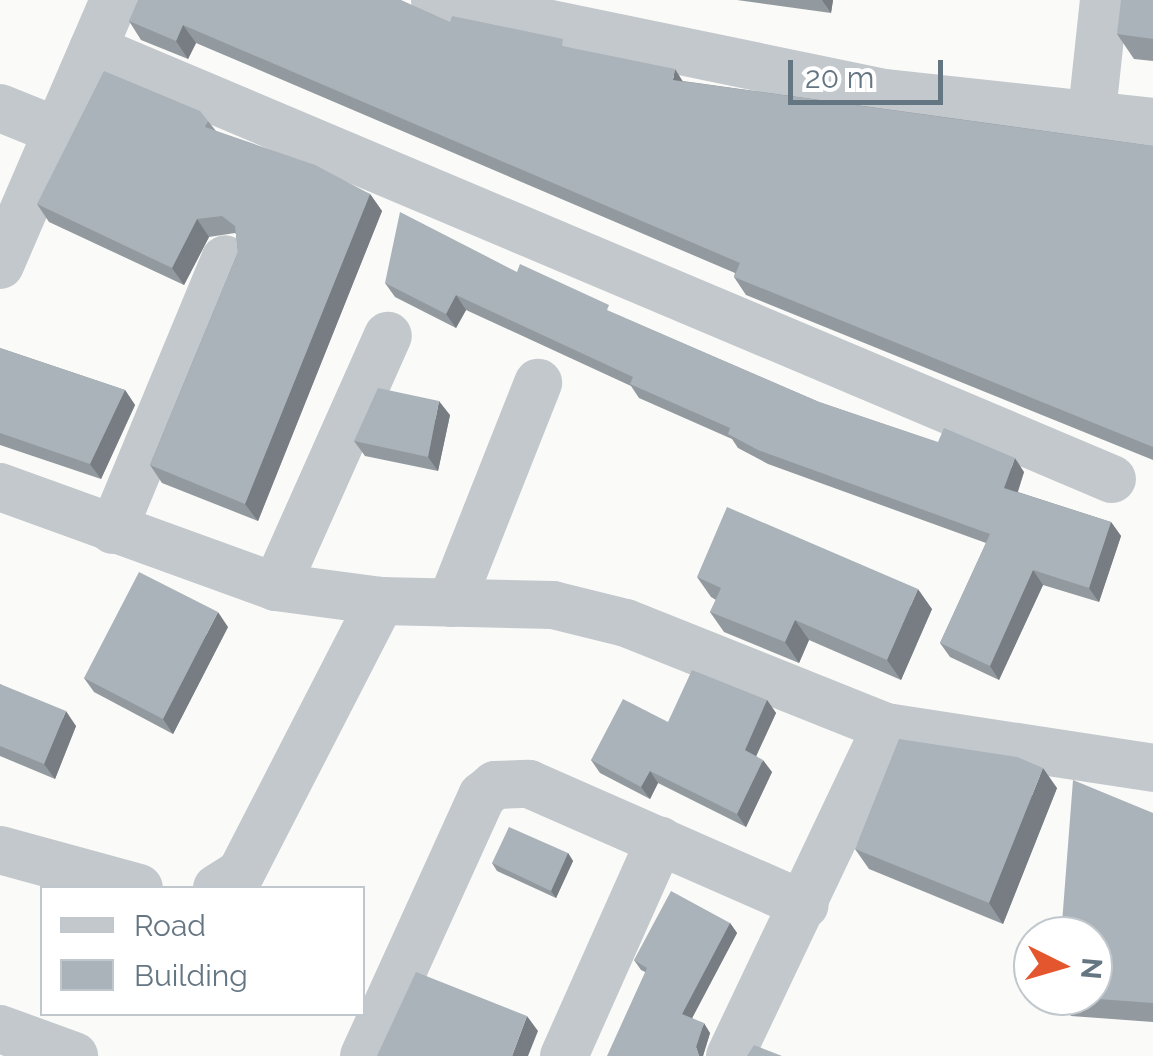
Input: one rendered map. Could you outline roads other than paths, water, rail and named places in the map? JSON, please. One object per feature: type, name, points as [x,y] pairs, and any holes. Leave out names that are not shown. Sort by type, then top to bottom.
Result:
[{"type":"street","points":[[0,265],[114,0]]},
{"type":"street","points":[[436,0],[886,94],[1092,112],[1153,122]]},
{"type":"street","points":[[1092,112],[1104,0]]},
{"type":"street","points":[[92,49],[1112,479]]},
{"type":"street","points":[[0,108],[56,130]]},
{"type":"street","points":[[113,530],[225,259]]},
{"type":"street","points":[[276,588],[388,336]]},
{"type":"street","points":[[451,603],[538,383]]},
{"type":"street","points":[[0,486],[276,588],[381,601],[553,605],[626,623],[886,727],[1153,768]]},
{"type":"street","points":[[221,886],[241,873],[381,601]]},
{"type":"street","points":[[730,1056],[886,727]]},
{"type":"street","points":[[364,1056],[482,796],[496,785],[529,784],[805,904]]},
{"type":"street","points":[[564,1056],[660,840]]},
{"type":"street","points":[[0,850],[132,886]]},
{"type":"street","points":[[0,1029],[74,1056]]}]
